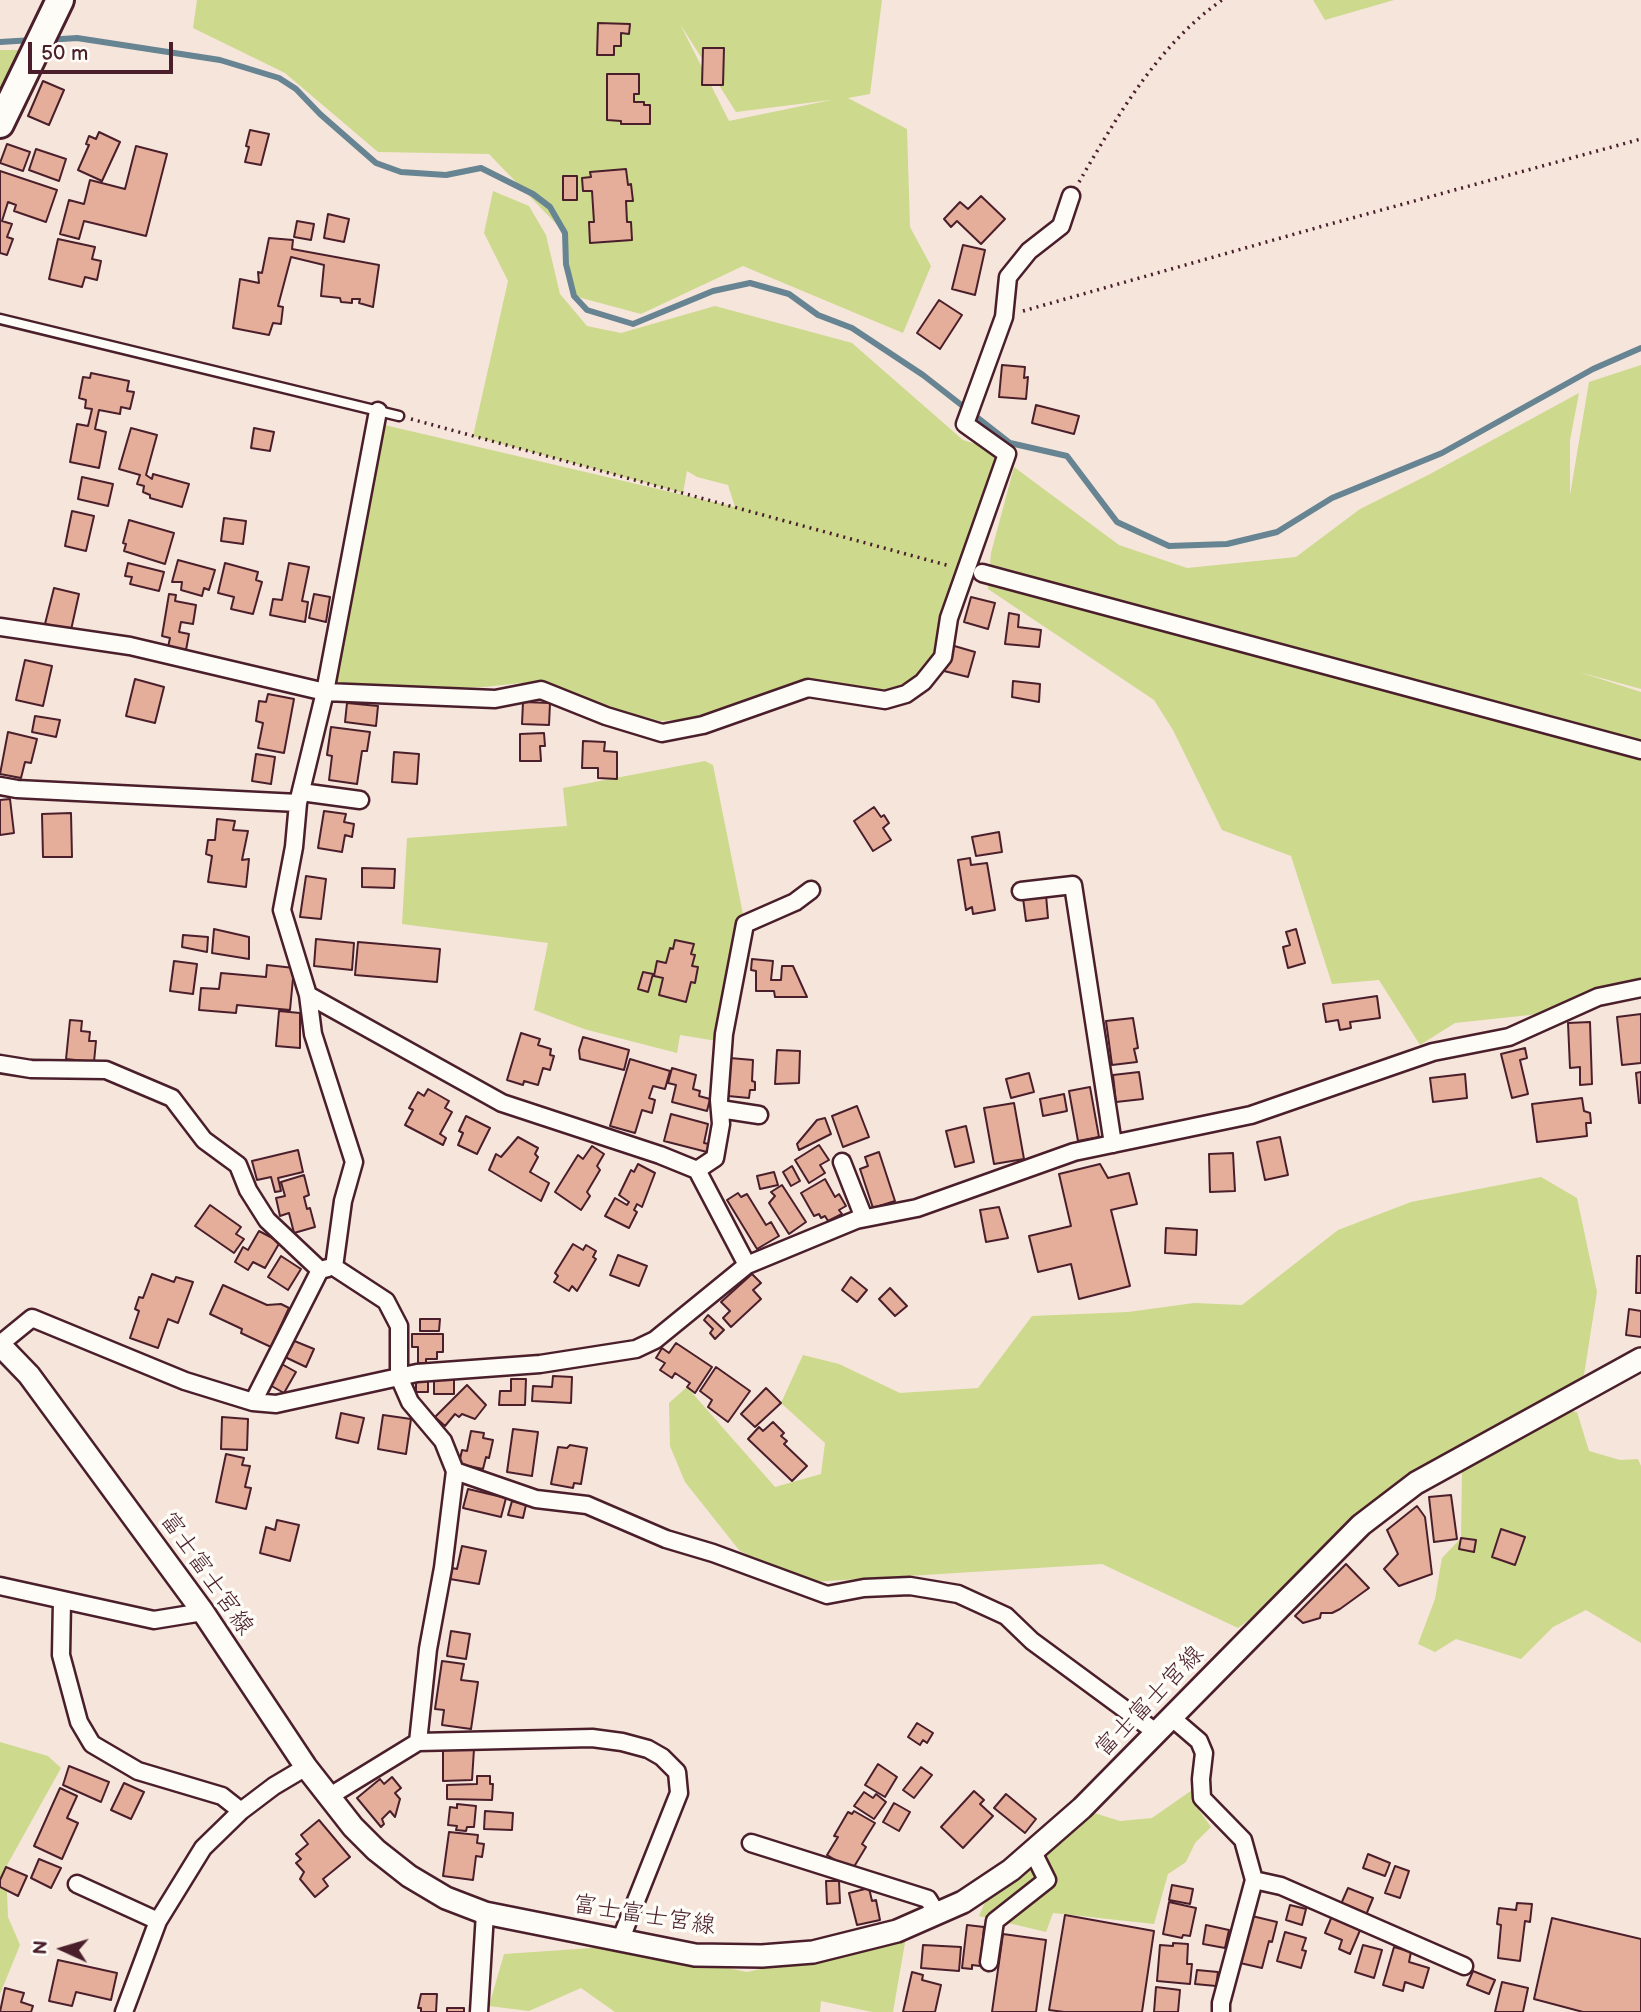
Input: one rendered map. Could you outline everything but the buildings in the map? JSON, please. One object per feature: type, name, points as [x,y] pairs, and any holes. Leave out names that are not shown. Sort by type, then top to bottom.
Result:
[{"type":"highway","points":[[0,124],[56,7]]},
{"type":"main road","name":"富士富士宮線","points":[[0,1345],[29,1375],[202,1612],[306,1767],[353,1827],[376,1850],[409,1876],[446,1898],[485,1913],[695,1955],[762,1956],[813,1952],[897,1931],[972,1895],[1033,1852],[1083,1808],[1361,1525],[1416,1483],[1641,1359]]},
{"type":"street","points":[[0,627],[130,646],[325,692],[495,699],[541,690],[606,716],[662,733],[703,725],[808,688],[885,700],[906,694],[923,682],[943,657],[950,618],[965,570],[1007,454],[965,424],[1004,317],[1008,277],[1029,251],[1061,226],[1071,195]]},
{"type":"street","points":[[253,1402],[327,1268],[354,1162],[313,1034],[308,995],[282,910],[294,847],[299,797],[325,692],[378,411]]},
{"type":"street","points":[[982,573],[1641,750]]},
{"type":"street","points":[[0,786],[17,789],[360,800]]},
{"type":"street","points":[[1021,891],[1073,885],[1113,1144]]},
{"type":"street","points":[[697,1170],[715,1158],[721,1124],[724,1034],[745,924],[795,902],[811,890]]},
{"type":"street","points":[[0,1345],[32,1318],[185,1381],[253,1402],[276,1404],[417,1373],[540,1364],[636,1349],[655,1340],[747,1265],[864,1218],[916,1208],[1074,1152],[1251,1115],[1433,1052],[1509,1037],[1598,997],[1641,988]]},
{"type":"street","points":[[308,995],[502,1103],[660,1154],[697,1170],[747,1265]]},
{"type":"street","points":[[0,1064],[31,1069],[106,1070],[172,1098],[204,1140],[238,1165],[248,1190],[268,1220],[327,1268],[386,1301],[399,1326],[399,1377],[410,1402],[443,1441],[455,1471],[443,1568],[428,1649],[418,1742]]},
{"type":"street","points":[[720,1109],[759,1115]]},
{"type":"street","points":[[842,1162],[864,1218]]},
{"type":"street","points":[[455,1471],[536,1499],[587,1505],[666,1539],[713,1553],[828,1595],[864,1588],[910,1586],[958,1594],[1006,1616],[1031,1641],[1157,1733]]},
{"type":"street","points":[[0,1586],[154,1620],[202,1612]]},
{"type":"street","points":[[62,1601],[61,1654],[79,1722],[92,1744],[138,1771],[222,1796],[241,1811]]},
{"type":"street","points":[[1171,1717],[1199,1741],[1204,1753],[1200,1779],[1202,1798],[1242,1840],[1254,1880],[1221,2003],[1221,2012]]},
{"type":"street","points":[[330,1796],[418,1742],[592,1738],[648,1749],[662,1757],[677,1772],[679,1793],[620,1941]]},
{"type":"street","points":[[124,2012],[158,1921],[203,1848],[241,1811],[274,1786],[306,1767]]},
{"type":"street","points":[[751,1843],[928,1899],[937,1914]]},
{"type":"street","points":[[989,1962],[995,1921],[1047,1880],[1033,1852]]},
{"type":"street","points":[[1254,1880],[1282,1886],[1464,1966]]},
{"type":"street","points":[[77,1884],[158,1921]]},
{"type":"street","points":[[479,2012],[485,1913]]},
{"type":"lane","points":[[0,319],[399,416]]},
{"type":"path","points":[[1071,195],[1109,130],[1157,60],[1209,9],[1222,0]]},
{"type":"path","points":[[1004,317],[1310,229],[1641,139]]},
{"type":"path","points":[[399,416],[965,570]]},
{"type":"green space","points":[[197,0],[882,0],[870,94],[848,98],[907,129],[910,227],[931,266],[903,333],[743,266],[641,314],[574,296],[565,233],[489,154],[378,152],[285,73],[193,28]],"holes":[[[680,24],[736,112],[831,100],[729,121]]]},
{"type":"green space","points":[[1313,0],[1394,0],[1325,20]]},
{"type":"green space","points":[[0,50],[27,50],[0,103]]},
{"type":"green space","points":[[493,191],[529,206],[546,235],[560,294],[587,326],[621,333],[715,306],[852,343],[963,440],[1007,454],[935,666],[889,695],[817,680],[765,698],[725,717],[660,721],[521,683],[484,687],[325,692],[376,423],[735,507],[728,485],[697,477],[687,471],[683,493],[473,436],[508,281],[484,233]]},
{"type":"green space","points":[[1641,365],[1641,689],[1579,672],[1641,692],[1641,998],[1567,1011],[1455,1023],[1420,1045],[1379,980],[1332,984],[1291,856],[1222,830],[1173,730],[1154,700],[988,589],[991,553],[1014,467],[1119,545],[1187,568],[1296,557],[1360,509],[1579,393],[1570,440],[1570,495],[1589,382]]},
{"type":"green space","points":[[705,761],[713,765],[745,924],[723,1042],[680,1035],[677,1053],[584,1029],[534,1010],[548,943],[402,924],[407,838],[567,826],[563,788]]},
{"type":"green space","points":[[1541,1177],[1577,1198],[1597,1292],[1584,1375],[1238,1628],[1102,1564],[795,1583],[739,1550],[685,1482],[670,1446],[669,1403],[687,1387],[775,1487],[821,1474],[825,1443],[781,1403],[803,1355],[839,1364],[900,1393],[978,1388],[1032,1316],[1128,1312],[1194,1303],[1242,1305],[1338,1230],[1411,1202]]},
{"type":"green space","points":[[1548,1409],[1577,1412],[1589,1451],[1620,1460],[1638,1459],[1641,1466],[1641,1643],[1586,1610],[1553,1627],[1521,1659],[1456,1639],[1435,1652],[1418,1644],[1435,1599],[1442,1558],[1461,1538],[1462,1472]]},
{"type":"green space","points":[[0,1742],[48,1756],[61,1768],[6,1867],[8,1917],[20,1945],[0,1994]]},
{"type":"green space","points":[[1195,1788],[1194,1803],[1211,1827],[1195,1843],[1186,1862],[1168,1874],[1154,1924],[1053,1913],[1046,1932],[979,1916],[984,1904],[1091,1812],[1120,1821],[1152,1818]]},
{"type":"green space","points":[[906,1937],[893,2012],[872,2012],[821,2001],[820,2012],[615,2012],[581,1988],[529,2011],[489,2006],[504,1954],[621,1946],[747,1972]]},
{"type":"waterway","points":[[47,40],[77,38],[220,60],[279,78],[296,89],[376,163],[401,172],[446,175],[481,168],[533,194],[550,207],[565,233],[566,264],[574,296],[587,310],[633,324],[713,291],[750,283],[789,294],[818,315],[852,328],[923,375],[1010,443],[1067,456],[1117,522],[1169,546],[1227,544],[1277,532],[1332,498],[1442,453],[1593,369],[1641,348]]},
{"type":"waterway","points":[[0,42],[33,40]]}]
